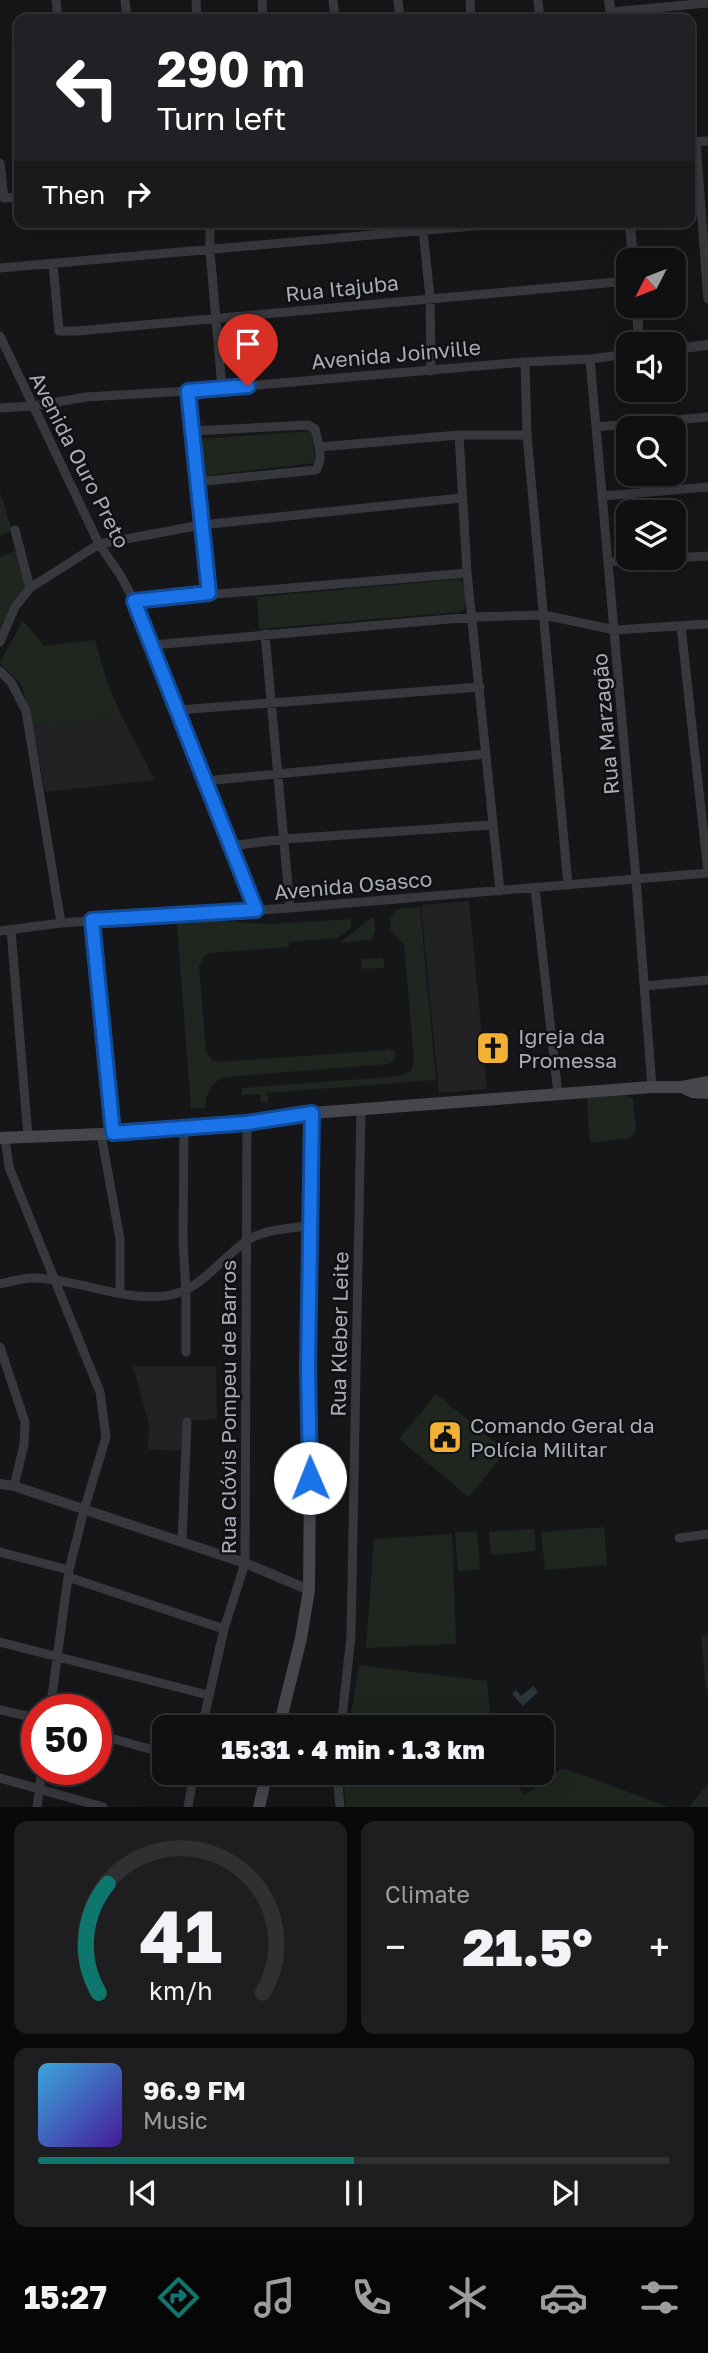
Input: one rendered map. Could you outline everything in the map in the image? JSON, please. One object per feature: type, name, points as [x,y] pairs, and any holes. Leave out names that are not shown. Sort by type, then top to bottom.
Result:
[{"type":"main road","points":[[2,1138],[184,1128],[247,1123],[312,1113],[652,1087],[682,1087],[708,1082]]},
{"type":"main road","points":[[682,1087],[692,1092],[708,1093]]},
{"type":"main road","points":[[282,1715],[301,1638],[309,1590],[312,1113]]},
{"type":"main road","points":[[259,1807],[264,1785]]},
{"type":"street","points":[[626,14],[708,3]]},
{"type":"street","points":[[0,163],[4,198],[14,197]]},
{"type":"street","points":[[695,163],[708,299]]},
{"type":"street","points":[[210,228],[222,388]]},
{"type":"street","points":[[0,268],[210,251],[406,228]]},
{"type":"street","points":[[423,228],[430,297],[431,371]]},
{"type":"street","points":[[630,228],[632,248]]},
{"type":"street","name":"Rua Itajuba","points":[[53,263],[59,331],[616,282]]},
{"type":"street","name":"Avenida Ouro Preto","points":[[0,336],[99,544],[134,601],[256,910]]},
{"type":"street","points":[[686,348],[708,345]]},
{"type":"street","name":"Avenida Joinville","points":[[0,408],[33,406],[86,397],[616,356]]},
{"type":"street","name":"Rua Marzagão","points":[[590,359],[652,1087]]},
{"type":"street","points":[[525,362],[527,435],[568,885]]},
{"type":"street","points":[[188,391],[209,593]]},
{"type":"street","points":[[596,427],[708,417]]},
{"type":"street","points":[[192,431],[309,425],[315,429],[319,447],[320,465],[316,470],[197,482]]},
{"type":"street","points":[[319,447],[459,435],[527,435]]},
{"type":"street","points":[[459,435],[467,573],[500,891]]},
{"type":"street","points":[[603,496],[708,487]]},
{"type":"street","points":[[0,642],[15,607],[30,588],[99,544],[201,525],[461,498]]},
{"type":"street","points":[[15,530],[30,588]]},
{"type":"street","points":[[686,557],[708,556]]},
{"type":"street","points":[[608,562],[616,562]]},
{"type":"street","points":[[134,601],[467,573]]},
{"type":"street","points":[[152,645],[473,617],[544,615],[615,630],[708,624]]},
{"type":"street","points":[[681,626],[708,873]]},
{"type":"street","points":[[265,634],[290,908]]},
{"type":"street","points":[[0,671],[11,682],[26,711],[61,923]]},
{"type":"street","points":[[178,710],[480,687]]},
{"type":"street","points":[[204,781],[486,754]]},
{"type":"street","points":[[230,846],[284,839],[492,825]]},
{"type":"street","name":"Avenida Osasco","points":[[0,931],[92,920],[290,908],[708,873]]},
{"type":"street","points":[[535,888],[558,1094]]},
{"type":"street","points":[[92,920],[107,1134],[120,1239],[120,1293]]},
{"type":"street","points":[[10,930],[28,1137]]},
{"type":"street","points":[[645,986],[708,980]]},
{"type":"street","name":"Rua Kleber Leite","points":[[342,1715],[351,1636],[361,1110]]},
{"type":"street","name":"Rua Clóvis Pompeu de Barros","points":[[204,1715],[223,1629],[245,1563],[247,1123]]},
{"type":"street","points":[[184,1128],[186,1352]]},
{"type":"street","points":[[2,1138],[9,1167],[100,1392],[106,1437],[84,1510],[69,1574],[52,1694]]},
{"type":"street","points":[[0,1284],[36,1278],[145,1297],[167,1296],[186,1291],[247,1241],[260,1234],[310,1225]]},
{"type":"street","points":[[0,1347],[25,1422],[24,1445],[14,1486]]},
{"type":"street","points":[[182,1541],[187,1422]]},
{"type":"street","points":[[0,1483],[182,1541],[245,1563],[309,1590]]},
{"type":"street","points":[[679,1538],[708,1534]]},
{"type":"street","points":[[0,1552],[223,1629]]},
{"type":"street","points":[[0,1642],[208,1695]]},
{"type":"street","points":[[0,1710],[21,1715]]},
{"type":"street","points":[[112,1739],[152,1750]]},
{"type":"street","points":[[0,1778],[103,1807]]},
{"type":"street","points":[[37,1807],[40,1785]]},
{"type":"street","points":[[188,1807],[192,1785]]},
{"type":"street","points":[[338,1785],[340,1807]]},
{"type":"shaded area","points":[[312,431],[315,463],[202,476],[199,439]]},
{"type":"shaded area","points":[[0,492],[12,530],[0,536]]},
{"type":"shaded area","points":[[16,550],[27,587],[11,605],[0,630],[0,557]]},
{"type":"shaded area","points":[[460,579],[465,598],[464,610],[460,612],[259,629],[257,597]]},
{"type":"shaded area","points":[[23,621],[44,646],[95,640],[107,682],[121,715],[33,726],[22,686],[0,662]]},
{"type":"shaded area","points":[[121,715],[155,780],[45,792],[33,726]]},
{"type":"shaded area","points":[[469,901],[487,1089],[439,1093],[421,905]]},
{"type":"shaded area","points":[[420,907],[436,1080],[267,1093],[268,1103],[261,1103],[260,1094],[242,1095],[242,1088],[402,1076],[411,1071],[414,1061],[404,945],[391,931],[390,918],[397,909]]},
{"type":"shaded area","points":[[372,917],[375,932],[371,940],[339,943]]},
{"type":"shaded area","points":[[351,919],[351,928],[338,938],[289,942],[289,947],[210,953],[204,956],[199,966],[206,1052],[212,1060],[218,1062],[388,1048],[396,1052],[395,1060],[389,1064],[225,1077],[210,1089],[205,1108],[191,1108],[177,923],[217,921],[272,924]]},
{"type":"shaded area","points":[[382,958],[385,962],[383,968],[362,969],[361,959]]},
{"type":"shaded area","points":[[624,1095],[633,1098],[636,1132],[629,1138],[590,1143],[587,1098]]},
{"type":"shaded area","points":[[133,1366],[216,1366],[217,1419],[185,1421],[181,1451],[148,1449],[149,1424]]},
{"type":"shaded area","points":[[436,1394],[506,1451],[469,1497],[399,1439]]},
{"type":"shaded area","points":[[604,1527],[607,1565],[545,1570],[541,1532]]},
{"type":"shaded area","points":[[534,1529],[536,1551],[491,1555],[489,1532]]},
{"type":"shaded area","points":[[477,1531],[480,1569],[458,1571],[455,1533]]},
{"type":"shaded area","points":[[452,1534],[456,1644],[366,1648],[374,1539]]},
{"type":"shaded area","points":[[708,1635],[708,1689],[706,1689],[701,1636]]},
{"type":"shaded area","points":[[359,1665],[487,1681],[490,1715],[351,1715]]},
{"type":"shaded area","points":[[533,1686],[538,1692],[523,1706],[512,1694],[516,1690],[521,1696]]},
{"type":"shaded area","points":[[563,1768],[669,1807],[346,1807],[344,1785],[517,1785],[524,1795],[538,1785],[554,1785],[554,1774]]},
{"type":"shaded area","points":[[708,1784],[708,1807],[689,1807]]},
{"type":"place","name":"Igreja da Promessa","points":[[493,1048]]},
{"type":"place","name":"Comando Geral da Polícia Militar","points":[[445,1437]]},
{"type":"route","points":[[248,386],[188,391],[209,593],[134,601],[256,910],[92,920],[113,1133],[247,1123],[312,1113],[308,1367],[310,1478]]}]
